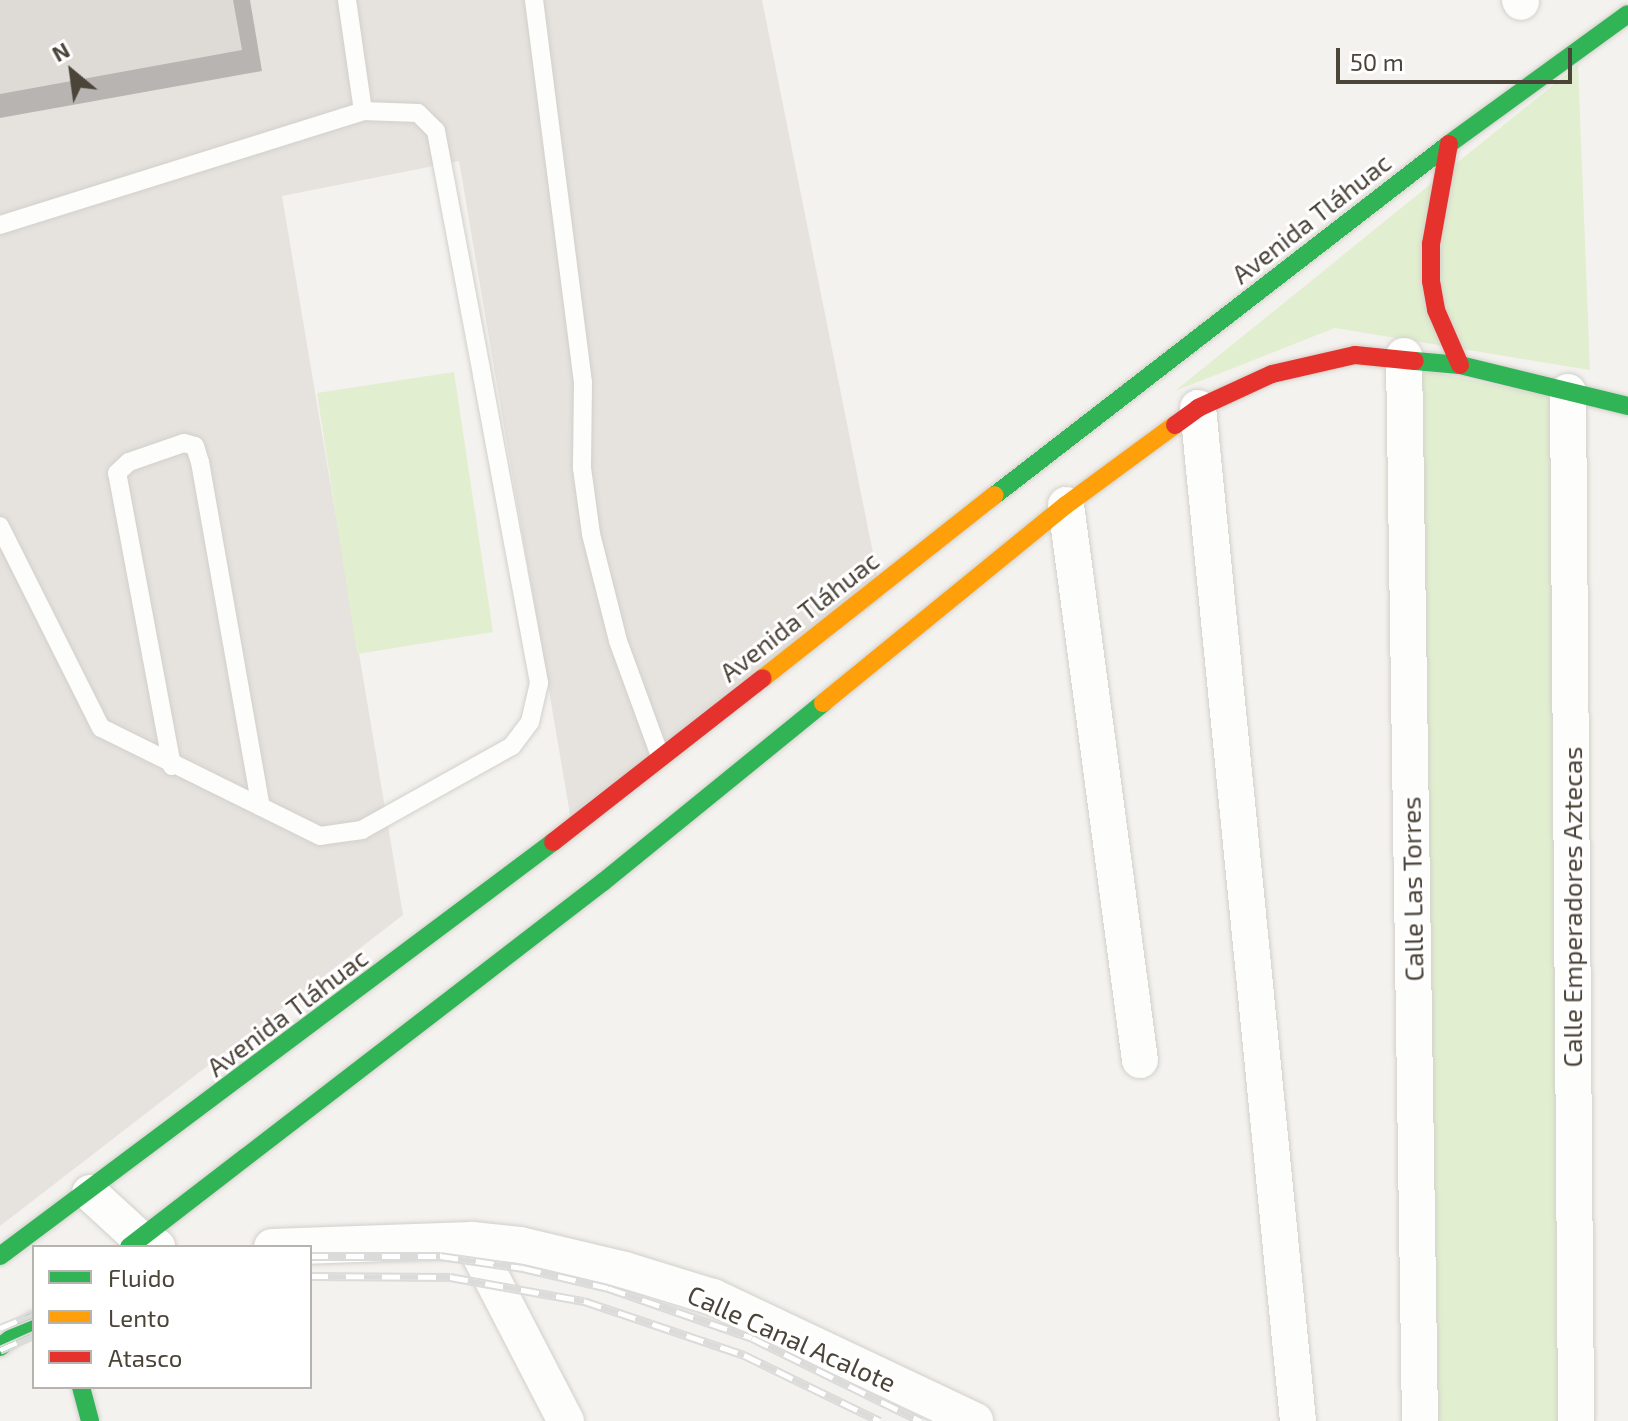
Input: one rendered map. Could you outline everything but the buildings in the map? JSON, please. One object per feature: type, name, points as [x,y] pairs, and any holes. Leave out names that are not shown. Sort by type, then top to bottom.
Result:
[{"type":"main road","name":"Avenida Tláhuac","points":[[0,1256],[21,1250],[90,1193],[573,837],[660,756],[1449,144],[1628,14]]},
{"type":"main road","points":[[1449,144],[1431,244],[1431,281],[1436,310],[1460,365]]},
{"type":"main road","points":[[142,1244],[1066,505],[1198,408],[1237,387],[1310,362],[1355,355],[1404,356],[1460,365],[1628,406]]},
{"type":"main road","points":[[0,1347],[32,1322]]},
{"type":"main road","points":[[82,1389],[90,1421]]},
{"type":"street","name":"Calle Las Torres","points":[[1404,356],[1420,1421]]},
{"type":"street","name":"Calle Emperadores Aztecas","points":[[1568,392],[1576,1421]]},
{"type":"street","points":[[1198,408],[1298,1421]]},
{"type":"street","points":[[1066,505],[1140,1060]]},
{"type":"street","points":[[90,1193],[142,1244]]},
{"type":"street","points":[[472,1240],[566,1421]]},
{"type":"street","name":"Calle Canal Acalote","points":[[312,1246],[472,1240],[520,1245],[713,1297],[970,1420]]},
{"type":"lane","points":[[347,0],[363,111]]},
{"type":"lane","points":[[534,0],[583,383],[582,468],[591,534],[618,641],[660,756]]},
{"type":"lane","points":[[0,225],[363,111],[418,113],[436,131],[539,683],[530,722],[512,746],[362,830],[320,836],[172,766],[101,728],[0,526]]},
{"type":"lane","points":[[172,766],[117,473],[129,462],[184,443],[195,446],[200,462],[261,807]]},
{"type":"shaded area","points":[[0,0],[762,0],[882,598],[572,826],[459,161],[282,196],[403,915],[0,1226]]},
{"type":"green space","points":[[1578,65],[1590,370],[1335,328],[1175,391]]},
{"type":"green space","points":[[1407,367],[1583,403],[1572,1421],[1403,1421]]},
{"type":"green space","points":[[454,372],[493,632],[357,654],[317,393]]},
{"type":"railway","points":[[312,1256],[440,1256],[523,1268],[608,1288],[752,1338],[921,1421]]},
{"type":"railway","points":[[312,1276],[450,1277],[584,1301],[744,1355],[880,1421]]},
{"type":"railway","points":[[0,1328],[32,1315]]},
{"type":"railway","points":[[0,1350],[32,1336]]},
{"type":"traffic: fast","points":[[995,495],[1449,144],[1628,14]]},
{"type":"traffic: fast","points":[[1415,361],[1460,365],[1628,406]]},
{"type":"traffic: fast","points":[[132,1245],[603,882],[823,703]]},
{"type":"traffic: fast","points":[[0,1256],[553,842]]},
{"type":"traffic: fast","points":[[0,1347],[32,1322]]},
{"type":"traffic: fast","points":[[82,1389],[90,1421]]},
{"type":"traffic: slow","points":[[823,703],[1066,505],[1175,425]]},
{"type":"traffic: slow","points":[[763,678],[995,495]]},
{"type":"traffic: jam","points":[[1449,144],[1431,244],[1431,281],[1436,310],[1460,365]]},
{"type":"traffic: jam","points":[[1175,425],[1198,408],[1272,374],[1355,355],[1415,361]]},
{"type":"traffic: jam","points":[[553,842],[763,678]]}]
